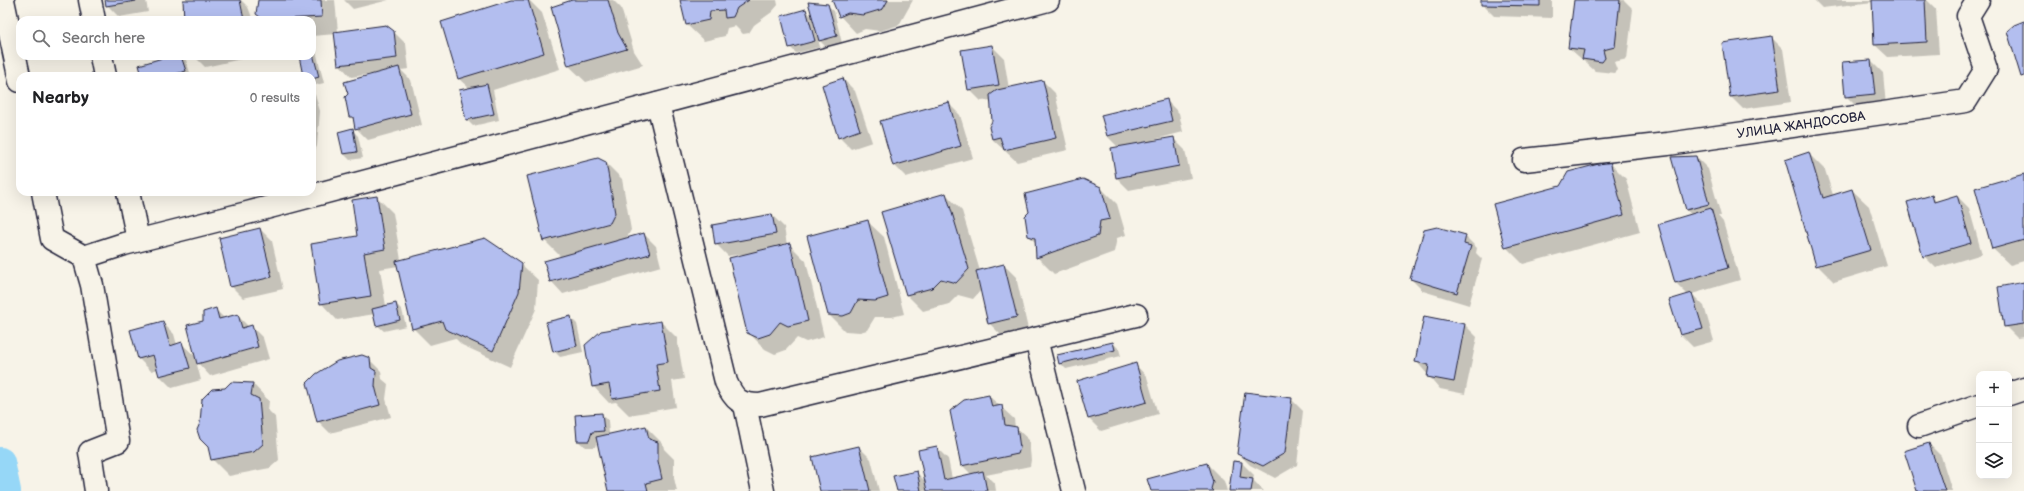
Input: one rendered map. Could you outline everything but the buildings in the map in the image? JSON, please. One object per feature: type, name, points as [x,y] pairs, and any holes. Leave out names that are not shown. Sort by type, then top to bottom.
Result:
[{"type":"street","points":[[3,0],[18,72]]},
{"type":"street","points":[[90,0],[93,16]]},
{"type":"street","points":[[316,193],[1048,0]]},
{"type":"street","name":"УЛИЦА ЖАНДОСОВА","points":[[1524,160],[1668,144],[1966,102],[1986,69],[1968,16],[1978,0]]},
{"type":"street","points":[[102,60],[104,72]]},
{"type":"street","points":[[658,104],[726,382],[732,396],[746,405],[760,405],[1136,315]]},
{"type":"street","points":[[44,196],[52,239],[84,257],[92,285],[118,441],[90,452],[96,491]]},
{"type":"street","points":[[129,196],[138,240]]},
{"type":"street","points":[[84,257],[138,240],[306,196]]},
{"type":"street","points":[[1036,339],[1074,491]]},
{"type":"street","points":[[2012,393],[2024,389]]},
{"type":"street","points":[[746,405],[763,491]]},
{"type":"street","points":[[1919,426],[1976,406]]},
{"type":"waterway","points":[[0,462],[6,491]]}]
